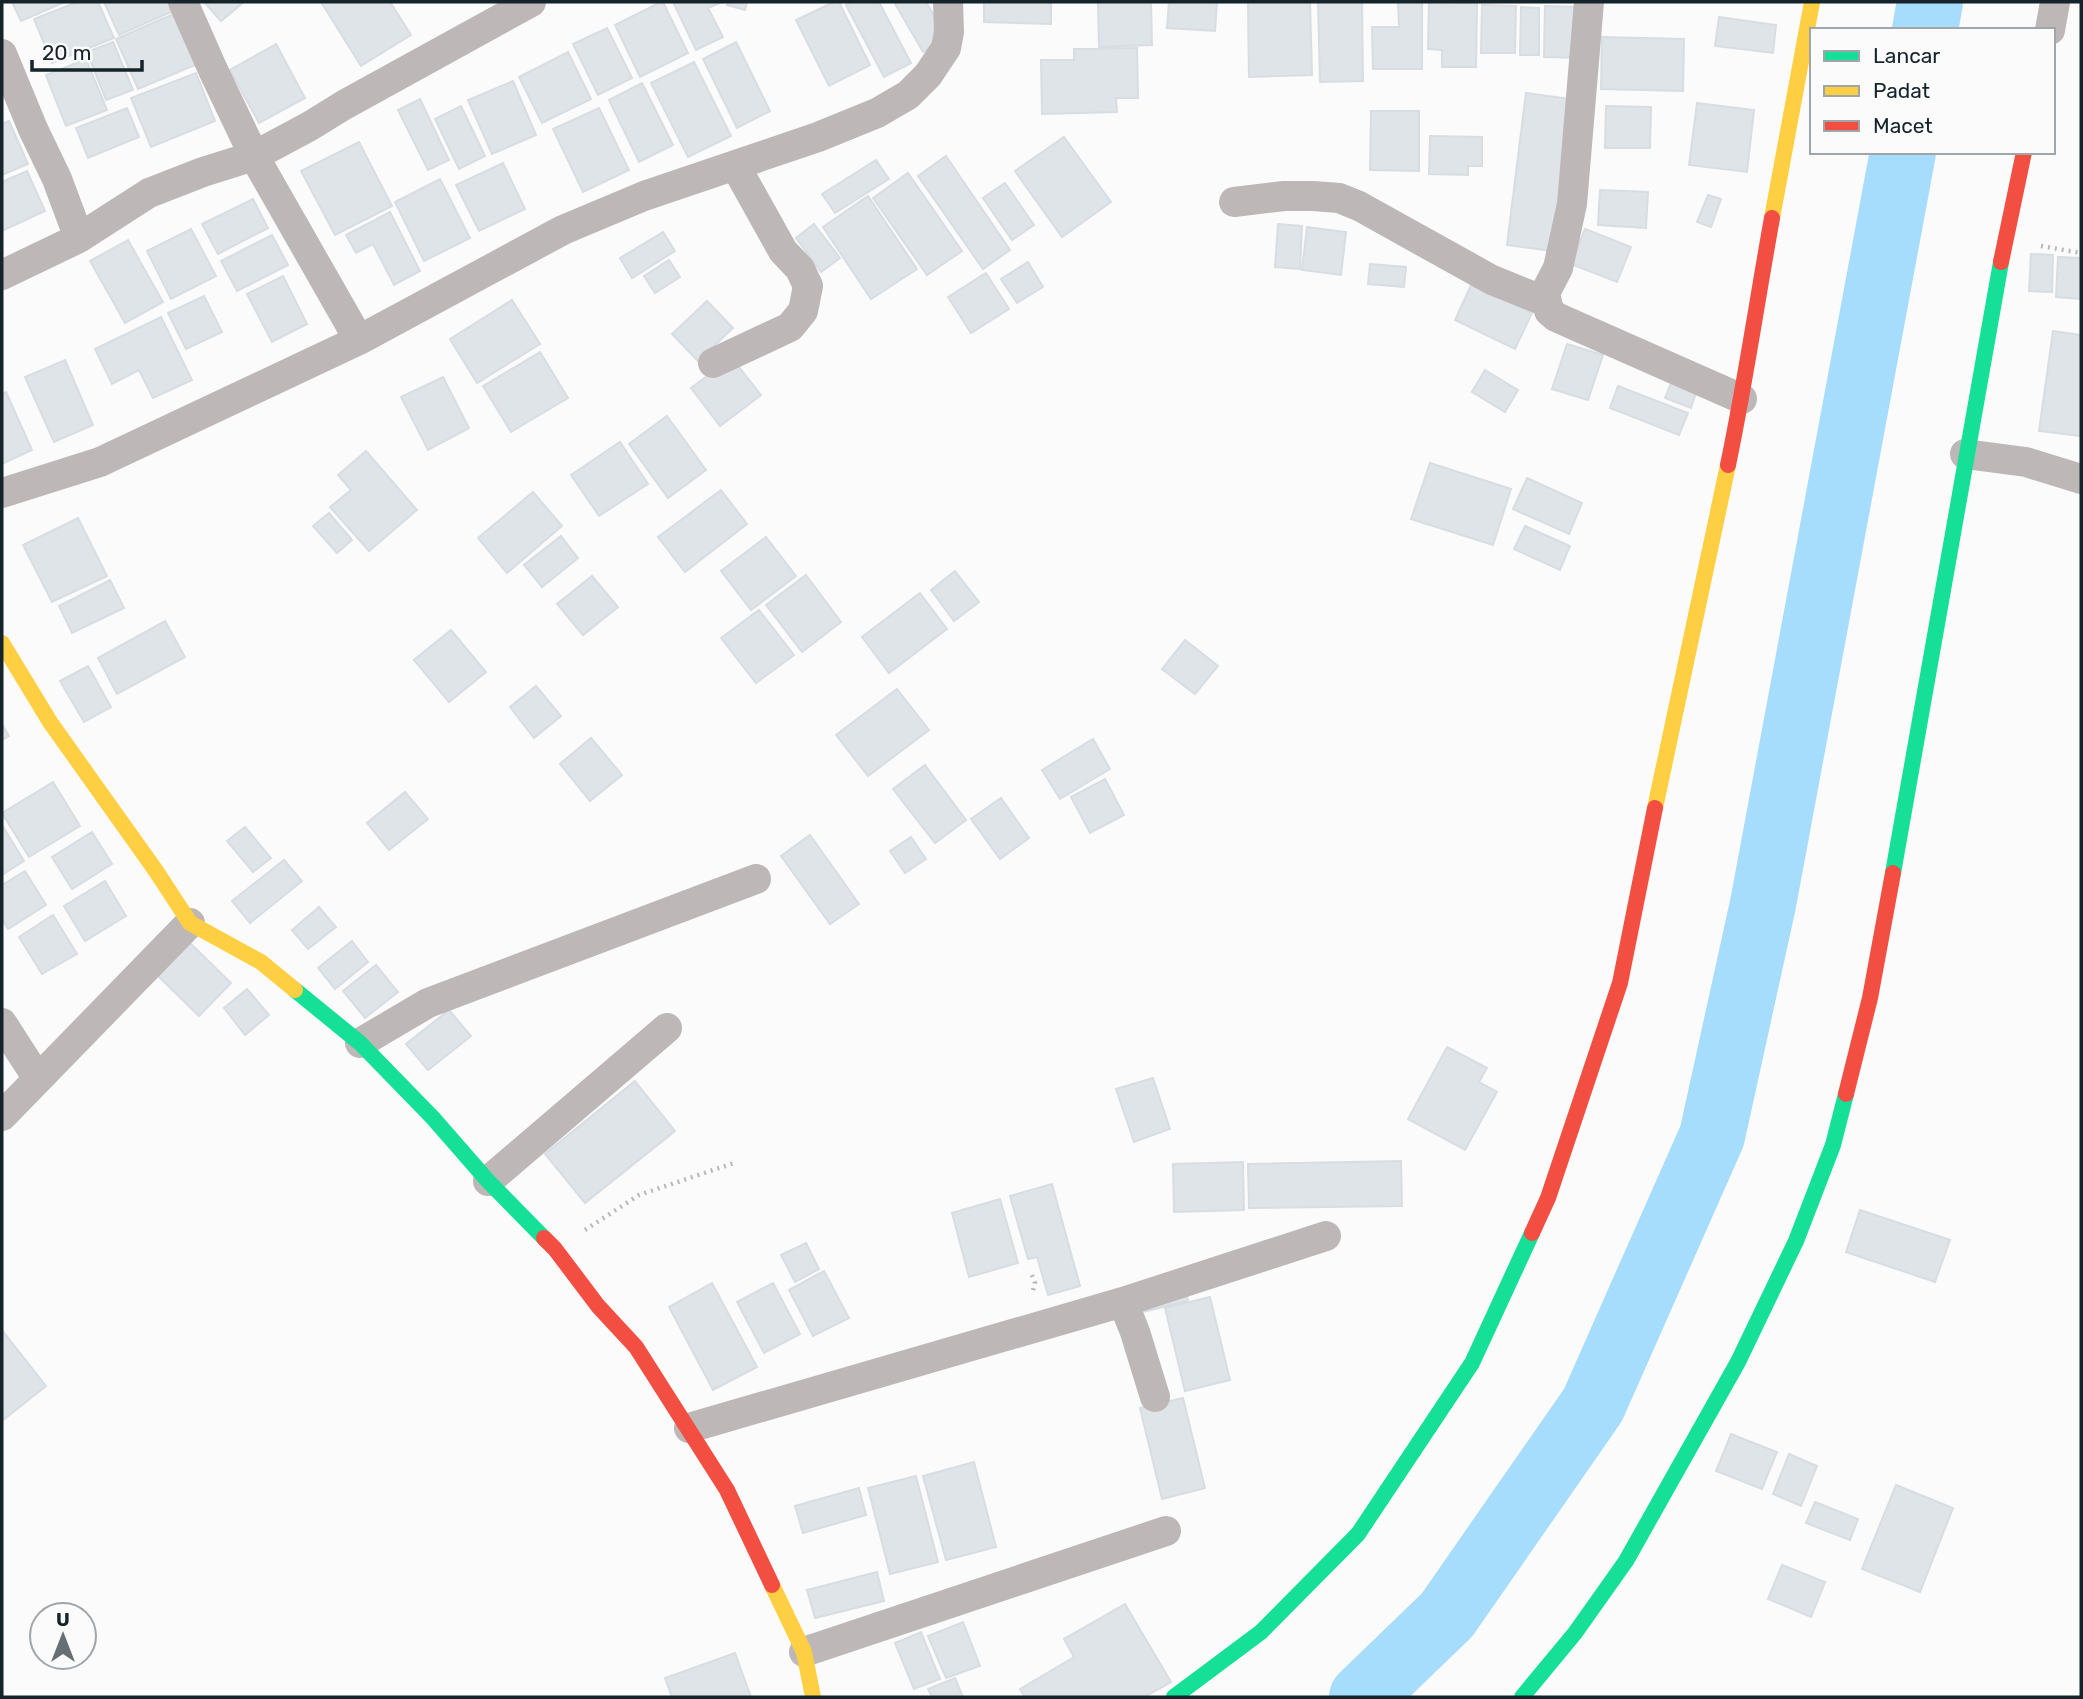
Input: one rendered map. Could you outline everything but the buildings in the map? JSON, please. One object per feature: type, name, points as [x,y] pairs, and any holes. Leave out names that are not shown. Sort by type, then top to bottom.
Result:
[{"type":"street","points":[[183,2],[254,156],[359,340]]},
{"type":"street","points":[[2,275],[79,238],[149,193],[254,156],[531,2]]},
{"type":"street","points":[[2,493],[100,462],[359,340],[563,230],[644,196],[818,137],[877,113],[908,95],[928,75],[946,48],[949,32],[948,2]]},
{"type":"street","points":[[1588,2],[1572,204],[1558,268],[1545,293],[1549,311],[1556,317],[1742,399]]},
{"type":"street","points":[[1174,1697],[1261,1632],[1359,1534],[1472,1363],[1548,1198],[1620,983],[1742,399],[1757,300],[1812,2]]},
{"type":"street","points":[[2050,28],[2055,2]]},
{"type":"street","points":[[2,54],[33,130],[57,179],[79,238]]},
{"type":"street","points":[[1522,1697],[1575,1633],[1626,1561],[1732,1374],[1796,1241],[1833,1145],[1870,998],[1929,675],[1965,454],[2024,154]]},
{"type":"street","points":[[713,363],[790,327],[803,312],[808,286],[800,269],[783,251],[735,165]]},
{"type":"street","points":[[1234,202],[1284,196],[1339,198],[1359,206],[1492,280],[1547,302]]},
{"type":"street","points":[[1965,454],[2026,462],[2081,479]]},
{"type":"street","points":[[2,643],[50,722],[190,923],[261,962],[360,1043],[555,1249],[598,1306],[636,1347],[727,1490],[804,1652],[813,1697]]},
{"type":"street","points":[[360,1043],[428,1003],[756,879]]},
{"type":"street","points":[[2,1116],[190,923]]},
{"type":"street","points":[[2,1023],[38,1079]]},
{"type":"street","points":[[488,1181],[667,1028]]},
{"type":"street","points":[[689,1428],[1123,1302],[1326,1236]]},
{"type":"street","points":[[1123,1302],[1155,1397]]},
{"type":"street","points":[[804,1652],[1166,1531]]},
{"type":"path","points":[[555,1249],[639,1195],[737,1162]]},
{"type":"waterway","points":[[1925,28],[1930,2]]},
{"type":"waterway","points":[[1362,1697],[1447,1615],[1593,1405],[1712,1136],[1763,904],[1903,154]]},
{"type":"traffic: fast","points":[[1893,873],[2001,262]]},
{"type":"traffic: fast","points":[[295,990],[360,1043],[544,1238]]},
{"type":"traffic: fast","points":[[1522,1697],[1575,1633],[1626,1561],[1738,1362],[1796,1241],[1833,1145],[1846,1094]]},
{"type":"traffic: fast","points":[[1174,1697],[1261,1632],[1358,1534],[1472,1363],[1532,1233]]},
{"type":"traffic: slow","points":[[1772,218],[1812,2]]},
{"type":"traffic: slow","points":[[1655,808],[1728,465]]},
{"type":"traffic: slow","points":[[2,643],[50,722],[190,923],[261,962],[295,990]]},
{"type":"traffic: slow","points":[[772,1585],[804,1652],[813,1697]]},
{"type":"traffic: jam","points":[[2001,262],[2024,154]]},
{"type":"traffic: jam","points":[[1728,465],[1772,218]]},
{"type":"traffic: jam","points":[[1532,1233],[1548,1198],[1620,983],[1655,808]]},
{"type":"traffic: jam","points":[[1846,1094],[1870,998],[1893,873]]},
{"type":"traffic: jam","points":[[544,1238],[598,1306],[636,1347],[727,1490],[772,1585]]}]
